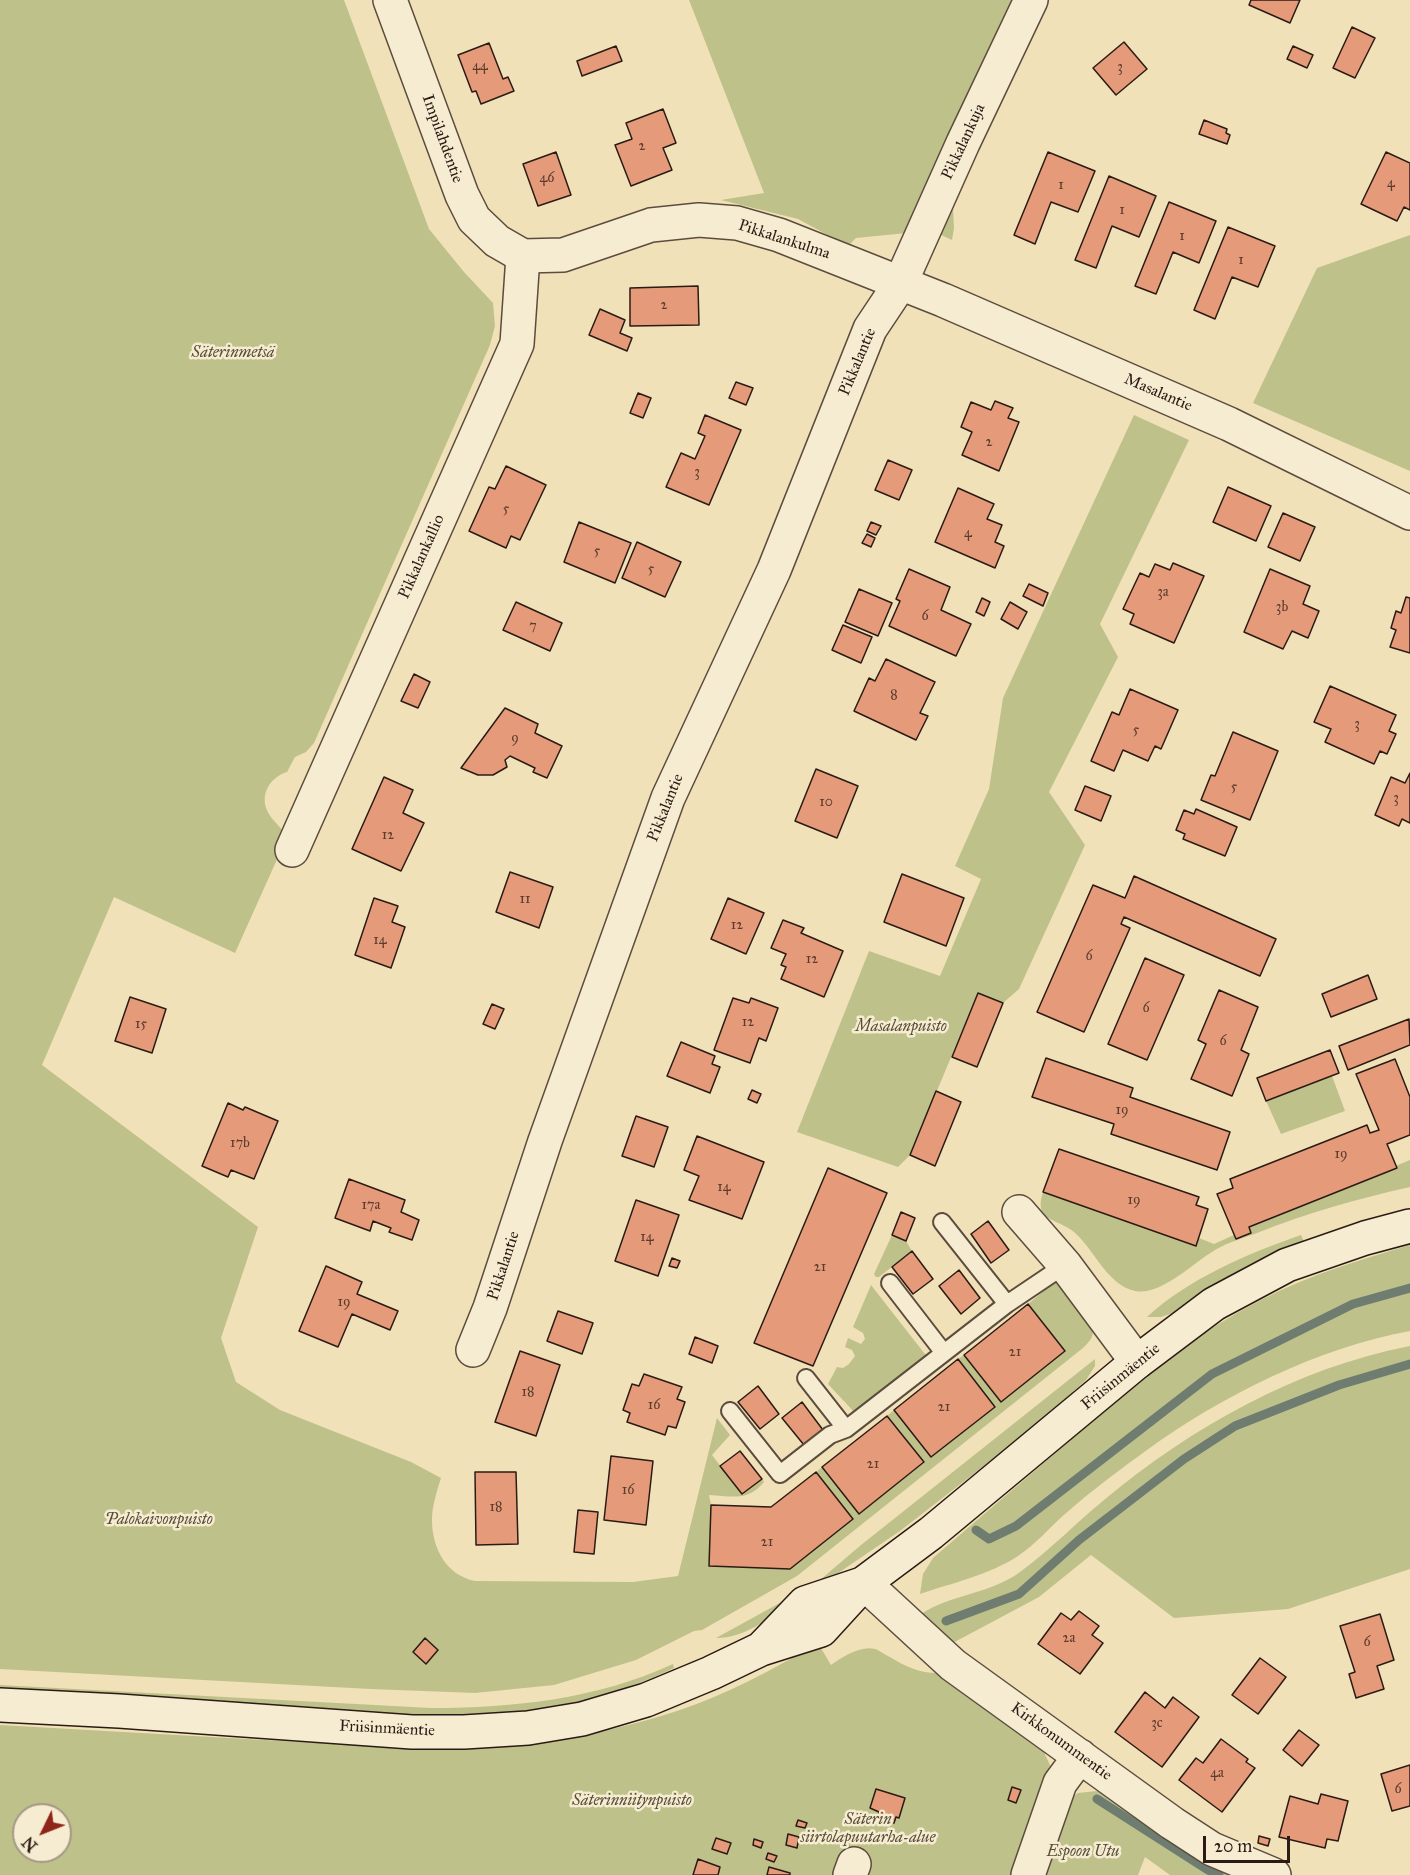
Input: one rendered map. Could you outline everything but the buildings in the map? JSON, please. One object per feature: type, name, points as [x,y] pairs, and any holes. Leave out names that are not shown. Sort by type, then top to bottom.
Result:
[{"type":"street","name":"Impilahdentie","points":[[390,0],[462,195],[474,219],[497,241],[523,256]]},
{"type":"street","name":"Pikkalankuja","points":[[900,284],[1030,0]]},
{"type":"street","name":"Pikkalankulma","points":[[523,256],[563,255],[651,225],[699,220],[737,223],[778,235],[900,284]]},
{"type":"street","name":"Pikkalankallio","points":[[292,850],[517,344],[523,256]]},
{"type":"street","name":"Masalantie","points":[[900,284],[943,300],[1229,424],[1410,513]]},
{"type":"street","name":"Pikkalantie","points":[[473,1350],[490,1308],[545,1141],[668,798],[774,570],[870,329],[900,284]]},
{"type":"street","points":[[1019,1212],[1065,1265],[1137,1362]]},
{"type":"street","name":"Friisinmäentie","points":[[0,1705],[412,1732],[464,1732],[528,1728],[582,1719],[646,1700],[761,1649],[820,1630],[864,1583],[930,1533],[1137,1362],[1214,1304],[1287,1265],[1365,1238],[1410,1226]]},
{"type":"street","name":"Kirkkonummentie","points":[[864,1583],[953,1665],[1172,1823],[1212,1849],[1274,1875]]},
{"type":"street","points":[[1028,1875],[1060,1783],[1080,1756]]},
{"type":"lane","points":[[942,1222],[1007,1305]]},
{"type":"lane","points":[[730,1411],[780,1474],[830,1435],[846,1429],[1007,1305],[1065,1265]]},
{"type":"lane","points":[[890,1283],[944,1353]]},
{"type":"lane","points":[[806,1378],[846,1429]]},
{"type":"green space","points":[[0,0],[344,0],[429,229],[493,303],[495,326],[490,345],[314,743],[306,752],[295,757],[287,772],[275,778],[265,794],[266,807],[284,833],[283,846],[235,953],[114,897],[42,1065],[258,1227],[221,1338],[236,1382],[280,1410],[411,1462],[441,1478],[432,1515],[435,1540],[443,1559],[456,1573],[465,1578],[475,1581],[633,1582],[678,1576],[717,1418],[730,1435],[712,1455],[742,1494],[762,1479],[764,1482],[752,1493],[746,1495],[732,1497],[709,1495],[711,1505],[709,1566],[790,1569],[852,1519],[816,1472],[822,1467],[859,1514],[924,1463],[887,1416],[894,1410],[931,1457],[995,1407],[958,1359],[964,1355],[1001,1401],[1065,1351],[1028,1304],[1056,1281],[1093,1327],[1091,1339],[1083,1348],[797,1576],[702,1630],[694,1631],[636,1660],[554,1685],[475,1693],[0,1669]]},
{"type":"green space","points":[[689,0],[1046,0],[953,208],[952,240],[913,222],[907,233],[856,238],[848,246],[798,219],[721,200],[764,193]]},
{"type":"green space","points":[[1410,235],[1410,471],[1253,403],[1317,268]]},
{"type":"green space","name":"Masalanpuisto","points":[[1134,415],[1189,440],[1100,624],[1118,657],[1049,792],[1085,845],[1019,989],[1003,1003],[978,993],[910,1155],[898,1167],[797,1132],[869,951],[940,976],[981,879],[955,866],[989,789],[1003,698]]},
{"type":"green space","points":[[1332,1076],[1345,1111],[1281,1134],[1266,1101]]},
{"type":"green space","points":[[1410,1160],[1410,1187],[1313,1213],[1230,1243],[1215,1250],[1166,1284],[1145,1291],[1135,1291],[1116,1282],[1074,1232],[1048,1218],[1041,1209],[1043,1192],[1196,1245],[1199,1238],[1214,1244],[1234,1235],[1236,1239],[1251,1233],[1249,1227]]},
{"type":"green space","points":[[892,1235],[906,1241],[912,1251],[876,1277],[874,1274]]},
{"type":"green space","points":[[1301,1235],[1305,1244],[1173,1313],[1161,1317],[1147,1317],[1163,1303],[1220,1268]]},
{"type":"green space","points":[[1410,1245],[1410,1331],[1341,1349],[1272,1376],[1239,1393],[1176,1430],[1126,1465],[1075,1505],[1024,1552],[1007,1563],[920,1594],[923,1574],[933,1558],[1132,1388],[1215,1326],[1297,1283],[1353,1262]]},
{"type":"green space","points":[[871,1285],[928,1358],[855,1413],[828,1384],[837,1367],[843,1368],[855,1356],[852,1350],[845,1347],[848,1338],[861,1344],[865,1339],[863,1333],[853,1327]]},
{"type":"green space","points":[[1410,1346],[1410,1569],[1288,1609],[1174,1618],[1091,1555],[1039,1597],[949,1645],[921,1614],[945,1602],[996,1585],[1020,1572],[1138,1473],[1209,1425],[1247,1404],[1326,1369]]},
{"type":"green space","points":[[1095,1359],[1095,1366],[1086,1380],[1030,1430],[900,1531],[822,1584],[820,1580],[861,1545]]},
{"type":"green space","points":[[787,1599],[790,1604],[755,1627],[737,1635],[716,1638]]},
{"type":"green space","name":"Säterinniitynpuisto","points":[[818,1643],[831,1665],[846,1655],[870,1648],[912,1668],[937,1673],[1042,1748],[1050,1765],[1047,1783],[1059,1806],[1078,1793],[1097,1791],[1231,1875],[1170,1875],[1145,1857],[1138,1875],[0,1875],[0,1725],[406,1748],[509,1745],[577,1736],[644,1721],[695,1705],[767,1672]]},
{"type":"green space","points":[[673,1664],[674,1668],[603,1696],[553,1708],[502,1715],[404,1715],[0,1693],[0,1685],[462,1708],[524,1703],[585,1693],[615,1686]]},
{"type":"waterway","points":[[976,1530],[989,1539],[1016,1526],[1212,1374],[1353,1304],[1410,1288]]},
{"type":"waterway","points":[[946,1621],[1019,1594],[1079,1540],[1184,1459],[1235,1426],[1339,1385],[1410,1364]]},
{"type":"waterway","points":[[1097,1799],[1219,1875]]},
{"type":"park label","name":"Säterinmetsä","points":[[233,353]]},
{"type":"park label","name":"Palokaivonpuisto","points":[[159,1520]]},
{"type":"park label","name":"Säterin siirtolapuutarha-alue","points":[[868,1829]]},
{"type":"park label","name":"Espoon Utu","points":[[1083,1852]]}]
